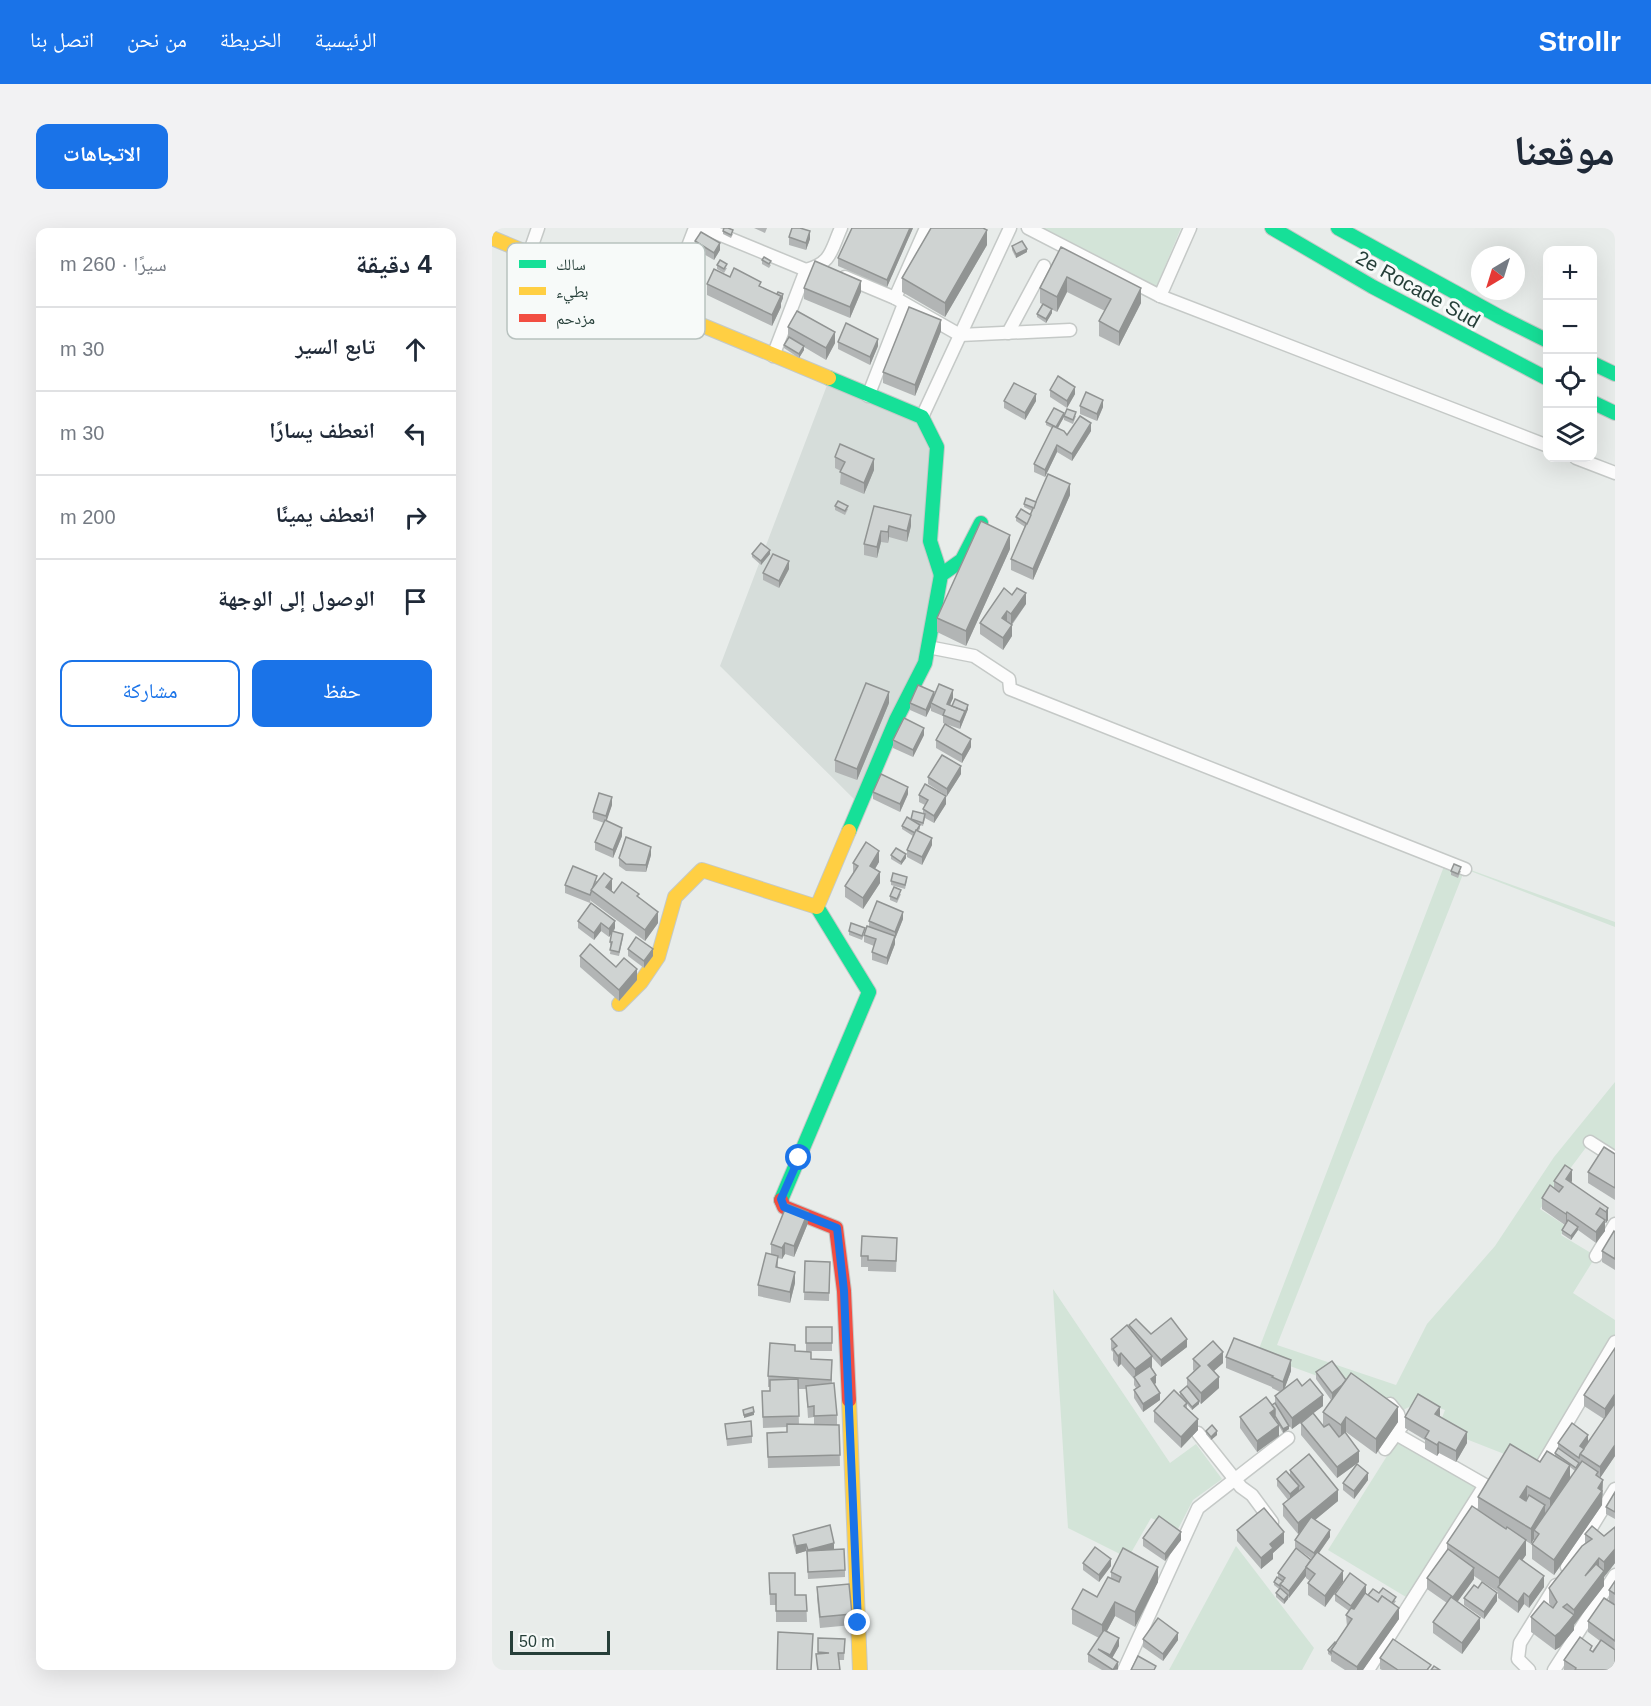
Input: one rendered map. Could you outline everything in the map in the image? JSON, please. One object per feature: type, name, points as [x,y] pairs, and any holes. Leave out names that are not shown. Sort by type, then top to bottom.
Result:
[{"type":"main road","name":"2e Rocade Sud","points":[[1272,228],[1373,287],[1543,376]]},
{"type":"main road","name":"2e Rocade Sud","points":[[1338,228],[1489,312],[1543,339]]},
{"type":"main road","points":[[492,238],[507,244]]},
{"type":"main road","points":[[705,327],[922,417],[937,447],[930,541],[941,575],[925,663],[896,720],[817,907]]},
{"type":"main road","points":[[1597,365],[1615,374]]},
{"type":"main road","points":[[1597,404],[1615,413]]},
{"type":"main road","points":[[941,575],[962,560],[981,523]]},
{"type":"main road","points":[[619,1004],[641,982],[658,957],[675,897],[702,870],[817,907],[869,992],[781,1199],[784,1207],[837,1228],[844,1291],[860,1670]]},
{"type":"street","points":[[533,243],[538,228]]},
{"type":"street","points":[[689,243],[695,228]]},
{"type":"street","points":[[704,228],[806,270],[820,266],[828,258],[841,228]]},
{"type":"street","points":[[868,396],[926,228]]},
{"type":"street","points":[[922,417],[1010,228]]},
{"type":"street","points":[[1028,228],[1160,296],[1543,444]]},
{"type":"street","points":[[1160,296],[1191,228]]},
{"type":"street","points":[[820,266],[900,301],[960,335],[1070,330]]},
{"type":"street","points":[[1008,333],[1044,266]]},
{"type":"street","points":[[773,356],[806,270]]},
{"type":"street","points":[[1586,462],[1615,473]]},
{"type":"street","points":[[928,647],[974,656],[1009,679],[1010,688],[1465,869]]},
{"type":"street","points":[[1590,1142],[1615,1158]]},
{"type":"street","points":[[1596,1256],[1615,1224]]},
{"type":"street","points":[[1540,1468],[1615,1342]]},
{"type":"street","points":[[1385,1449],[1402,1426],[1398,1414],[1386,1401]]},
{"type":"street","points":[[1198,1433],[1235,1479],[1252,1495],[1281,1535]]},
{"type":"street","points":[[1368,1670],[1485,1485],[1396,1434]]},
{"type":"street","points":[[1124,1670],[1198,1508],[1288,1438]]},
{"type":"street","points":[[1529,1670],[1518,1659],[1520,1643],[1615,1490]]},
{"type":"street","points":[[1554,1670],[1615,1575]]},
{"type":"shaded area","points":[[829,380],[922,417],[937,447],[930,541],[941,575],[932,630],[860,805],[720,666]]},
{"type":"green space","points":[[1043,228],[1181,228],[1156,288]]},
{"type":"green space","points":[[1446,861],[1615,922],[1615,927],[1465,869],[1277,1345],[1396,1385],[1427,1324],[1495,1246],[1554,1157],[1615,1082],[1615,1158],[1590,1142],[1540,1209],[1566,1226],[1561,1235],[1596,1256],[1573,1293],[1615,1320],[1615,1342],[1540,1468],[1438,1428],[1445,1410],[1431,1405],[1416,1404],[1398,1414],[1386,1401],[1257,1354]]},
{"type":"green space","points":[[1053,1289],[1170,1463],[1196,1444],[1222,1479],[1193,1500],[1178,1529],[1151,1518],[1128,1558],[1068,1528]]},
{"type":"green space","points":[[1397,1440],[1478,1486],[1406,1597],[1328,1550]]},
{"type":"green space","points":[[1236,1546],[1314,1648],[1302,1670],[1169,1670]]},
{"type":"building","points":[[724,228],[733,230],[731,235],[723,231]]},
{"type":"building","points":[[792,228],[810,231],[806,243],[789,237]]},
{"type":"building","points":[[852,228],[910,228],[887,280],[838,258]]},
{"type":"building","points":[[931,228],[983,228],[987,230],[945,303],[902,278]]},
{"type":"building","points":[[701,232],[720,243],[714,253],[705,247],[705,243],[695,241]]},
{"type":"building","points":[[1022,241],[1027,249],[1016,254],[1012,246]]},
{"type":"building","points":[[1061,247],[1141,288],[1119,332],[1099,321],[1111,299],[1067,277],[1057,297],[1040,288]]},
{"type":"building","points":[[764,257],[771,261],[769,264],[762,260]]},
{"type":"building","points":[[720,260],[727,264],[724,269],[717,265]]},
{"type":"building","points":[[815,261],[861,281],[850,307],[804,288]]},
{"type":"building","points":[[734,268],[761,282],[759,286],[781,296],[772,315],[707,284],[714,269],[730,277]]},
{"type":"building","points":[[1043,304],[1052,309],[1046,319],[1037,314]]},
{"type":"building","points":[[909,307],[941,320],[915,385],[883,372]]},
{"type":"building","points":[[797,311],[835,332],[826,348],[788,327]]},
{"type":"building","points":[[846,323],[878,339],[870,357],[838,342]]},
{"type":"building","points":[[789,337],[804,346],[799,354],[784,345]]},
{"type":"building","points":[[1058,376],[1075,387],[1067,401],[1050,390]]},
{"type":"building","points":[[1014,383],[1036,394],[1025,413],[1004,401]]},
{"type":"building","points":[[1086,392],[1103,400],[1097,414],[1080,406]]},
{"type":"building","points":[[1054,408],[1064,413],[1056,427],[1046,422]]},
{"type":"building","points":[[1067,409],[1076,412],[1073,420],[1064,416]]},
{"type":"building","points":[[1080,416],[1091,423],[1072,454],[1057,445],[1045,470],[1034,464],[1053,426],[1067,435]]},
{"type":"building","points":[[840,444],[874,459],[864,483],[840,472],[845,462],[835,457]]},
{"type":"building","points":[[1048,474],[1070,484],[1033,569],[1011,559]]},
{"type":"building","points":[[1026,498],[1036,502],[1034,508],[1024,504]]},
{"type":"building","points":[[838,501],[848,506],[845,511],[835,506]]},
{"type":"building","points":[[874,506],[911,515],[907,531],[889,526],[888,532],[881,531],[877,547],[864,544]]},
{"type":"building","points":[[1021,509],[1031,515],[1027,524],[1016,517]]},
{"type":"building","points":[[981,521],[1010,535],[966,631],[937,618]]},
{"type":"building","points":[[761,543],[770,550],[761,561],[752,554]]},
{"type":"building","points":[[773,554],[789,561],[779,581],[763,573]]},
{"type":"building","points":[[1004,588],[1012,595],[1017,588],[1026,593],[1011,614],[1007,611],[1002,618],[1012,625],[1003,638],[980,623]]},
{"type":"building","points":[[866,683],[889,692],[857,769],[835,760]]},
{"type":"building","points":[[939,684],[953,690],[947,704],[965,711],[960,722],[943,715],[945,710],[931,703]]},
{"type":"building","points":[[918,685],[934,692],[926,710],[910,703]]},
{"type":"building","points":[[955,699],[968,705],[965,713],[952,706]]},
{"type":"building","points":[[904,718],[924,728],[913,750],[893,740]]},
{"type":"building","points":[[945,724],[971,739],[962,755],[936,740]]},
{"type":"building","points":[[942,755],[961,766],[947,789],[928,777]]},
{"type":"building","points":[[881,774],[908,787],[900,804],[873,792]]},
{"type":"building","points":[[925,784],[946,796],[934,816],[923,809],[928,800],[919,795]]},
{"type":"building","points":[[599,793],[612,797],[606,816],[593,812]]},
{"type":"building","points":[[913,811],[925,814],[923,823],[911,819]]},
{"type":"building","points":[[907,817],[920,825],[915,833],[902,826]]},
{"type":"building","points":[[605,820],[622,828],[613,850],[595,842]]},
{"type":"building","points":[[916,830],[932,838],[922,857],[907,850]]},
{"type":"building","points":[[626,837],[651,847],[646,865],[626,864],[619,858]]},
{"type":"building","points":[[866,842],[879,851],[870,866],[880,872],[863,898],[845,886],[858,866],[853,863]]},
{"type":"building","points":[[896,848],[906,854],[901,862],[891,855]]},
{"type":"building","points":[[1454,864],[1461,867],[1458,874],[1451,871]]},
{"type":"building","points":[[573,866],[597,876],[590,895],[565,885]]},
{"type":"building","points":[[604,873],[612,879],[606,887],[614,893],[622,882],[658,912],[645,930],[591,890]]},
{"type":"building","points":[[893,873],[907,877],[905,885],[891,881]]},
{"type":"building","points":[[894,887],[901,890],[897,899],[890,896]]},
{"type":"building","points":[[877,901],[903,912],[895,932],[869,921]]},
{"type":"building","points":[[591,903],[615,921],[609,929],[601,923],[594,933],[578,921]]},
{"type":"building","points":[[851,923],[865,928],[862,936],[849,931]]},
{"type":"building","points":[[867,926],[895,936],[887,958],[872,952],[876,939],[864,935]]},
{"type":"building","points":[[612,931],[623,934],[619,952],[610,950]]},
{"type":"building","points":[[636,937],[653,949],[644,961],[628,949]]},
{"type":"building","points":[[590,944],[616,967],[624,958],[637,969],[619,990],[580,956]]},
{"type":"building","points":[[1604,1147],[1615,1154],[1615,1188],[1588,1172]]},
{"type":"building","points":[[1565,1165],[1572,1170],[1566,1179],[1608,1208],[1606,1212],[1600,1208],[1596,1214],[1605,1220],[1596,1232],[1542,1198],[1550,1185],[1559,1192],[1563,1187],[1554,1181]]},
{"type":"building","points":[[787,1204],[808,1212],[794,1246],[785,1243],[782,1248],[771,1244]]},
{"type":"building","points":[[1568,1220],[1578,1227],[1571,1236],[1562,1230]]},
{"type":"building","points":[[1615,1232],[1615,1259],[1602,1251]]},
{"type":"building","points":[[862,1236],[897,1238],[896,1261],[868,1260],[868,1256],[861,1256]]},
{"type":"building","points":[[766,1253],[778,1256],[776,1267],[795,1272],[790,1292],[758,1285]]},
{"type":"building","points":[[805,1261],[830,1262],[829,1293],[804,1292]]},
{"type":"building","points":[[1171,1318],[1187,1339],[1161,1360],[1129,1325],[1136,1319],[1151,1334]]},
{"type":"building","points":[[1127,1325],[1152,1356],[1135,1369],[1121,1353],[1118,1356],[1113,1349],[1117,1346],[1111,1339]]},
{"type":"building","points":[[806,1327],[832,1327],[832,1343],[806,1343]]},
{"type":"building","points":[[1234,1338],[1291,1360],[1283,1382],[1226,1357]]},
{"type":"building","points":[[1213,1341],[1223,1352],[1208,1365],[1219,1377],[1201,1393],[1187,1378],[1200,1366],[1193,1359]]},
{"type":"building","points":[[770,1343],[795,1345],[795,1351],[811,1352],[811,1359],[832,1360],[831,1380],[768,1376]]},
{"type":"building","points":[[1615,1348],[1615,1394],[1605,1409],[1584,1395]]},
{"type":"building","points":[[1332,1361],[1346,1380],[1332,1393],[1316,1372]]},
{"type":"building","points":[[1150,1366],[1156,1375],[1151,1379],[1160,1393],[1143,1404],[1134,1390],[1140,1386],[1134,1377]]},
{"type":"building","points":[[1351,1373],[1398,1407],[1376,1439],[1346,1417],[1341,1425],[1323,1412]]},
{"type":"building","points":[[798,1379],[799,1416],[763,1417],[762,1391],[770,1391],[770,1380]]},
{"type":"building","points":[[1297,1379],[1302,1386],[1310,1379],[1323,1395],[1292,1418],[1275,1396]]},
{"type":"building","points":[[834,1383],[837,1415],[814,1416],[814,1406],[808,1407],[806,1386]]},
{"type":"building","points":[[1187,1386],[1199,1401],[1192,1407],[1180,1392]]},
{"type":"building","points":[[1174,1390],[1187,1403],[1184,1406],[1198,1419],[1181,1437],[1154,1411]]},
{"type":"building","points":[[1418,1394],[1440,1407],[1435,1414],[1467,1432],[1456,1451],[1439,1442],[1437,1445],[1425,1438],[1429,1431],[1405,1417]]},
{"type":"building","points":[[1266,1397],[1275,1409],[1270,1413],[1279,1425],[1257,1441],[1240,1417]]},
{"type":"building","points":[[1275,1403],[1289,1426],[1283,1429],[1275,1416],[1275,1409],[1272,1405]]},
{"type":"building","points":[[1615,1403],[1615,1445],[1600,1467],[1580,1454]]},
{"type":"building","points":[[753,1407],[754,1412],[744,1415],[743,1410]]},
{"type":"building","points":[[1313,1413],[1324,1427],[1329,1424],[1339,1437],[1345,1432],[1359,1451],[1337,1467],[1301,1423]]},
{"type":"building","points":[[751,1421],[752,1436],[727,1439],[725,1424]]},
{"type":"building","points":[[1572,1423],[1588,1435],[1580,1446],[1584,1449],[1579,1458],[1558,1443]]},
{"type":"building","points":[[787,1424],[839,1425],[840,1455],[768,1457],[767,1433],[787,1432]]},
{"type":"building","points":[[1212,1425],[1217,1431],[1211,1437],[1206,1431]]},
{"type":"building","points":[[1510,1444],[1540,1462],[1547,1451],[1570,1465],[1550,1499],[1527,1486],[1520,1497],[1526,1501],[1529,1495],[1545,1505],[1531,1529],[1478,1497]]},
{"type":"building","points":[[1558,1448],[1579,1463],[1576,1468],[1555,1453]]},
{"type":"building","points":[[1309,1454],[1338,1490],[1298,1523],[1283,1504],[1304,1487],[1290,1470]]},
{"type":"building","points":[[1582,1461],[1598,1472],[1596,1475],[1603,1480],[1598,1488],[1602,1491],[1554,1560],[1532,1544],[1539,1534],[1534,1530]]},
{"type":"building","points":[[1357,1464],[1368,1473],[1354,1491],[1343,1483]]},
{"type":"building","points":[[1286,1471],[1299,1486],[1290,1494],[1277,1479]]},
{"type":"building","points":[[1615,1492],[1615,1512],[1606,1507]]},
{"type":"building","points":[[1472,1506],[1526,1540],[1499,1578],[1447,1543]]},
{"type":"building","points":[[1264,1508],[1284,1532],[1270,1544],[1273,1548],[1261,1558],[1237,1530]]},
{"type":"building","points":[[1159,1516],[1181,1532],[1165,1554],[1143,1538]]},
{"type":"building","points":[[1311,1517],[1330,1530],[1314,1553],[1295,1540]]},
{"type":"building","points":[[830,1525],[834,1543],[808,1550],[806,1544],[796,1546],[793,1535]]},
{"type":"building","points":[[1592,1526],[1604,1536],[1615,1527],[1615,1549],[1604,1562],[1599,1558],[1585,1576],[1596,1564],[1604,1571],[1574,1610],[1567,1604],[1563,1607],[1574,1615],[1555,1636],[1531,1617],[1544,1601],[1553,1608],[1557,1602],[1549,1588],[1582,1546],[1592,1539],[1585,1534]]},
{"type":"building","points":[[1095,1547],[1111,1559],[1099,1575],[1083,1563]]},
{"type":"building","points":[[1123,1548],[1158,1567],[1135,1612],[1115,1602],[1102,1625],[1072,1609],[1083,1589],[1097,1597],[1108,1577],[1119,1582],[1121,1577],[1111,1572]]},
{"type":"building","points":[[1296,1548],[1311,1560],[1289,1591],[1280,1584],[1285,1578],[1278,1573]]},
{"type":"building","points":[[844,1549],[845,1570],[808,1572],[807,1551]]},
{"type":"building","points":[[1448,1549],[1474,1568],[1453,1597],[1427,1578]]},
{"type":"building","points":[[1317,1552],[1343,1571],[1325,1596],[1308,1583],[1315,1574],[1306,1567]]},
{"type":"building","points":[[1519,1558],[1544,1576],[1529,1597],[1524,1593],[1518,1602],[1498,1587]]},
{"type":"building","points":[[769,1573],[795,1573],[795,1595],[806,1595],[807,1611],[776,1611],[776,1594],[770,1594]]},
{"type":"building","points":[[1350,1573],[1366,1585],[1351,1606],[1335,1594]]},
{"type":"building","points":[[1277,1577],[1283,1581],[1280,1586],[1274,1582]]},
{"type":"building","points":[[1615,1581],[1615,1594],[1609,1590]]},
{"type":"building","points":[[1482,1582],[1497,1593],[1484,1612],[1464,1598],[1474,1585],[1478,1588]]},
{"type":"building","points":[[849,1584],[852,1614],[820,1617],[817,1587]]},
{"type":"building","points":[[1280,1588],[1288,1595],[1284,1600],[1276,1593]]},
{"type":"building","points":[[1383,1588],[1396,1597],[1392,1603],[1382,1596],[1378,1602],[1368,1595],[1373,1589],[1379,1593]]},
{"type":"building","points":[[1365,1593],[1378,1602],[1382,1596],[1399,1608],[1357,1667],[1331,1650],[1352,1619],[1346,1615],[1351,1608],[1354,1609]]},
{"type":"building","points":[[1451,1597],[1480,1618],[1462,1643],[1433,1622]]},
{"type":"building","points":[[1604,1598],[1615,1605],[1615,1641],[1588,1621]]},
{"type":"building","points":[[1158,1618],[1178,1633],[1163,1654],[1143,1639]]},
{"type":"building","points":[[1104,1630],[1119,1638],[1110,1655],[1098,1649],[1118,1662],[1113,1670],[1088,1654]]},
{"type":"building","points":[[778,1632],[813,1634],[811,1670],[777,1670]]},
{"type":"building","points":[[1580,1637],[1592,1646],[1590,1650],[1593,1652],[1601,1640],[1615,1650],[1613,1670],[1575,1670],[1576,1668],[1564,1660]]},
{"type":"building","points":[[818,1638],[845,1639],[844,1653],[838,1653],[840,1670],[818,1670],[816,1654],[829,1653],[818,1652]]},
{"type":"building","points":[[1393,1639],[1431,1665],[1427,1670],[1398,1670],[1380,1658]]},
{"type":"building","points":[[1138,1656],[1156,1666],[1154,1670],[1131,1670]]},
{"type":"traffic: fast","points":[[1272,228],[1373,287],[1543,376]]},
{"type":"traffic: fast","points":[[1338,228],[1543,338]]},
{"type":"traffic: fast","points":[[1597,365],[1615,374]]},
{"type":"traffic: fast","points":[[829,378],[922,417],[937,447],[930,541],[941,575]]},
{"type":"traffic: fast","points":[[1597,404],[1615,413]]},
{"type":"traffic: fast","points":[[849,831],[896,720],[925,663],[941,575],[962,560],[981,523]]},
{"type":"traffic: fast","points":[[781,1200],[869,992],[817,907]]},
{"type":"traffic: slow","points":[[492,238],[507,244]]},
{"type":"traffic: slow","points":[[705,326],[829,378]]},
{"type":"traffic: slow","points":[[619,1004],[641,982],[658,957],[675,897],[702,870],[817,907],[849,831]]},
{"type":"traffic: slow","points":[[849,1400],[860,1670]]},
{"type":"traffic: jam","points":[[781,1200],[784,1207],[836,1228],[844,1291],[849,1400]]},
{"type":"route","points":[[799,1158],[781,1199],[784,1207],[837,1228],[844,1291],[858,1623]]}]
